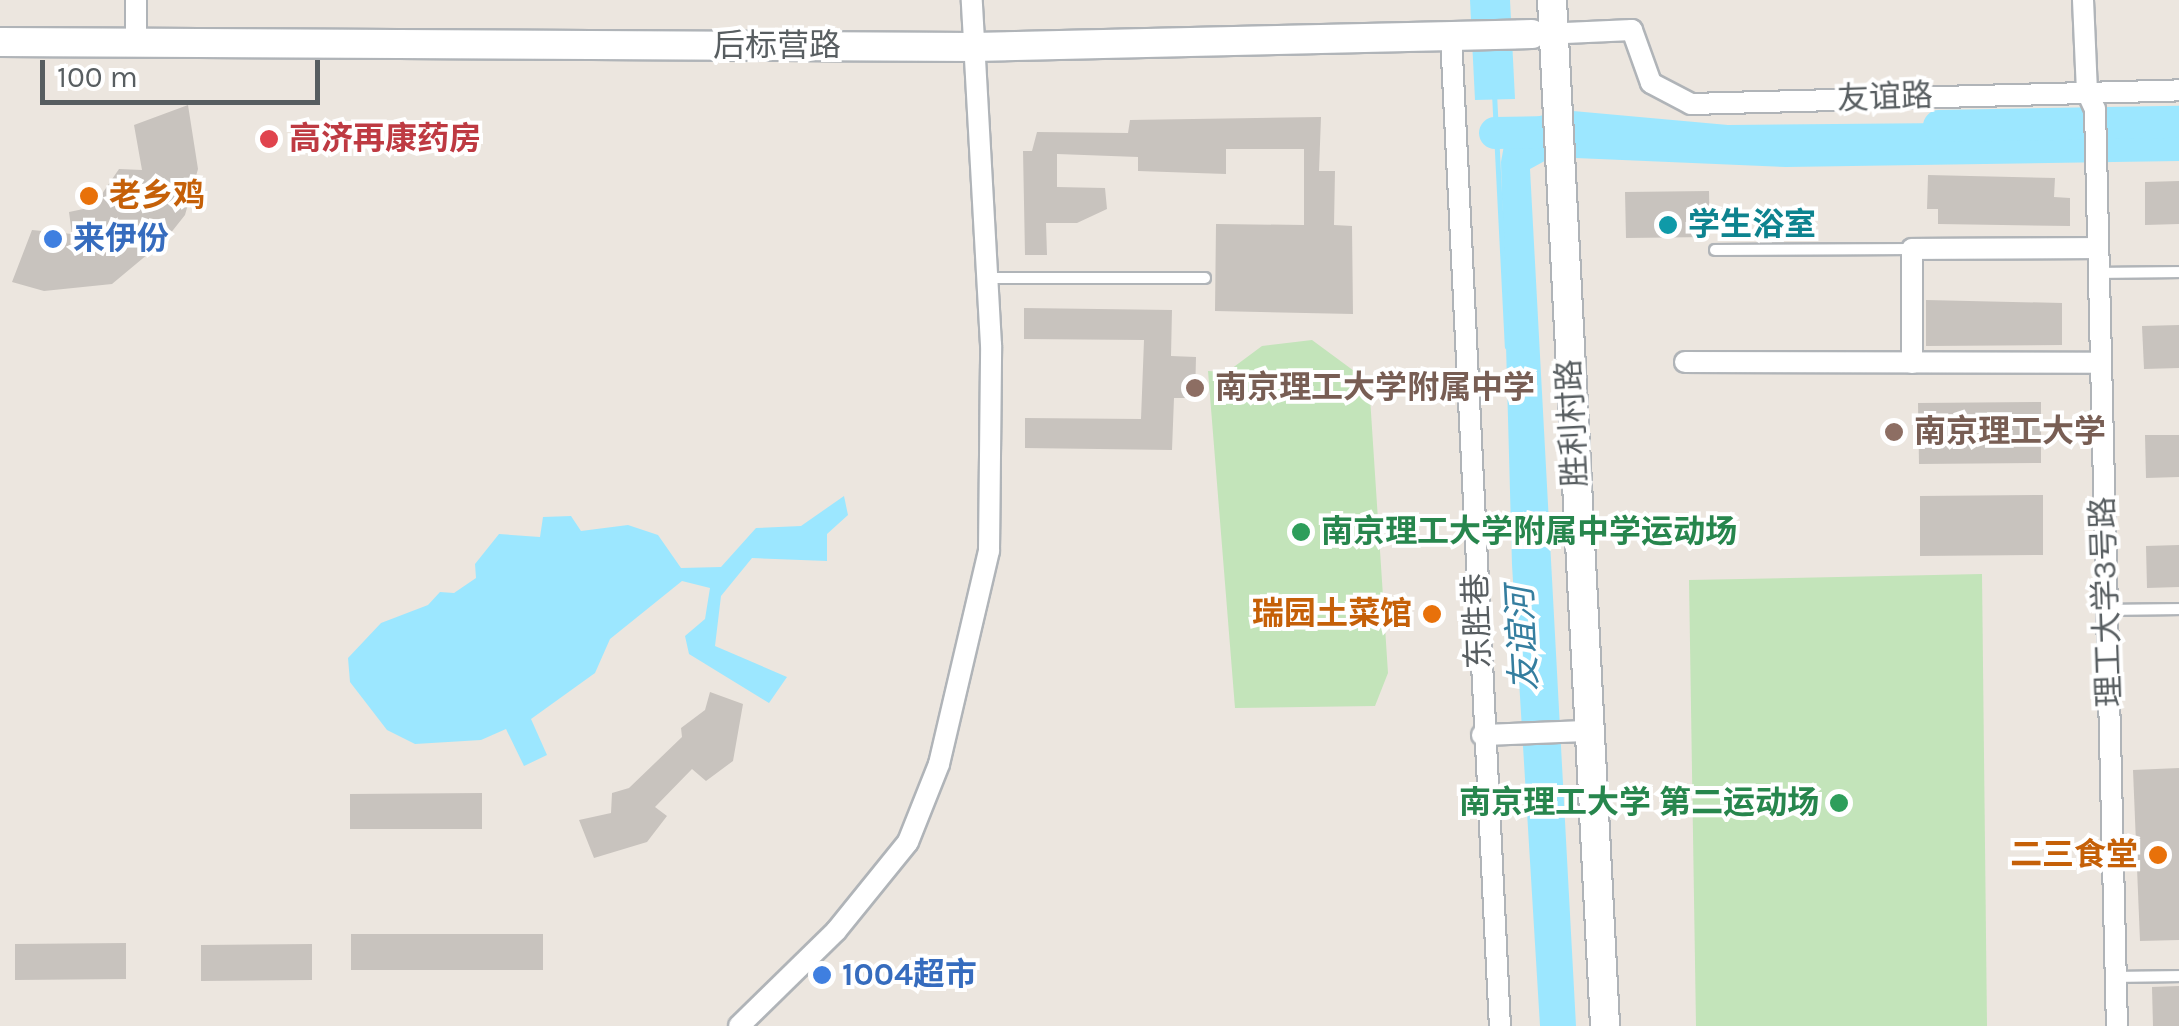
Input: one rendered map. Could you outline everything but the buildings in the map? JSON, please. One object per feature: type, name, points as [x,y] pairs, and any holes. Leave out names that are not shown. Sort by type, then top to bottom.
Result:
[{"type":"street","points":[[136,0],[136,43]]},
{"type":"street","points":[[738,1026],[836,931],[908,842],[939,764],[989,551],[988,278],[972,0]]},
{"type":"street","name":"胜利村路","points":[[1552,0],[1543,34],[1555,62],[1605,1026]]},
{"type":"street","name":"理工大学3号路","points":[[2083,0],[2098,248],[2117,1026]]},
{"type":"street","name":"友谊路","points":[[1543,34],[1632,30],[1652,83],[1691,104],[2090,100],[2179,90]]},
{"type":"street","name":"后标营路","points":[[0,42],[974,47],[1543,34]]},
{"type":"street","name":"东胜巷","points":[[1452,36],[1491,734],[1500,1026]]},
{"type":"street","points":[[1912,363],[1912,249],[2098,248]]},
{"type":"street","points":[[1686,362],[2100,364]]},
{"type":"street","points":[[1491,734],[1588,730]]},
{"type":"lane","points":[[1715,250],[1912,249]]},
{"type":"lane","points":[[2098,274],[2179,272]]},
{"type":"lane","points":[[988,278],[1206,278]]},
{"type":"lane","points":[[2107,610],[2179,610]]},
{"type":"lane","points":[[2117,977],[2179,976]]},
{"type":"green space","name":"南京理工大学附属中学运动场","points":[[1312,340],[1369,382],[1388,673],[1375,706],[1235,708],[1208,371],[1227,372],[1262,346]]},
{"type":"green space","name":"南京理工大学 第二运动场","points":[[1982,574],[1987,1026],[1696,1026],[1689,580]]},
{"type":"water","points":[[1470,0],[1510,0],[1515,99],[1475,100]]},
{"type":"water","points":[[1562,110],[1728,125],[2179,121],[2179,161],[1786,167],[1552,157],[1530,169],[1576,1026],[1540,1026],[1512,565],[1501,162],[1506,134],[1518,122]]},
{"type":"water","points":[[844,496],[848,515],[827,534],[827,561],[752,558],[721,596],[715,646],[787,677],[769,703],[689,654],[685,636],[705,619],[710,588],[682,581],[610,639],[595,673],[531,719],[547,755],[524,766],[506,729],[481,740],[415,744],[387,730],[350,682],[348,658],[381,623],[428,605],[440,592],[454,593],[476,578],[475,564],[499,534],[540,537],[543,517],[571,516],[581,531],[628,525],[658,535],[681,568],[721,567],[756,528],[801,526]]},
{"type":"waterway","name":"友谊河","points":[[1494,93],[1507,347]]},
{"type":"waterway","name":"友谊河","points":[[1939,126],[2179,122]]},
{"type":"waterway","name":"友谊河","points":[[1495,133],[1550,132]]},
{"type":"place","name":"高济再康药房","points":[[269,139]]},
{"type":"place","name":"老乡鸡","points":[[89,196]]},
{"type":"place","name":"学生浴室","points":[[1668,225]]},
{"type":"place","name":"来伊份","points":[[53,239]]},
{"type":"place","name":"南京理工大学附属中学","points":[[1195,388]]},
{"type":"place","name":"南京理工大学","points":[[1894,432]]},
{"type":"place","name":"南京理工大学附属中学运动场","points":[[1301,532]]},
{"type":"place","name":"瑞园土菜馆","points":[[1432,614]]},
{"type":"place","name":"南京理工大学 第二运动场","points":[[1839,803]]},
{"type":"place","name":"二三食堂","points":[[2158,855]]},
{"type":"place","name":"1004超市","points":[[822,975]]}]
